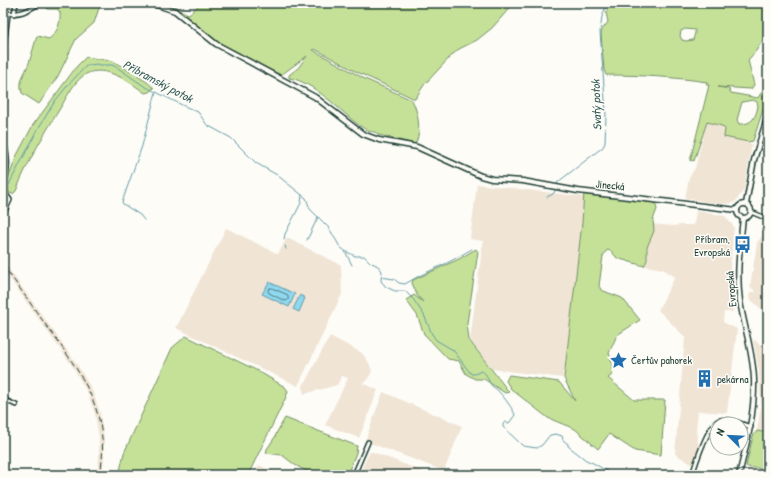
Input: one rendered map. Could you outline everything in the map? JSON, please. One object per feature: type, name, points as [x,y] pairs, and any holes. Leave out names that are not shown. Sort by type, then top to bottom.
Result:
[{"type":"main road","name":"Jinecká","points":[[151,3],[175,11],[216,44],[315,97],[363,134],[380,140],[403,143],[416,147],[492,180],[533,182],[578,191],[737,210]]},
{"type":"main road","points":[[746,204],[758,145],[768,115]]},
{"type":"main road","points":[[746,204],[750,207],[751,212],[749,216],[743,218],[739,216],[737,210],[739,206],[746,204]]},
{"type":"main road","name":"Evropská","points":[[739,475],[751,426],[754,399],[754,377],[750,346],[740,300],[738,281],[743,218]]},
{"type":"street","points":[[14,14],[16,3]]},
{"type":"street","points":[[3,12],[14,14],[28,11],[40,3]]},
{"type":"street","points":[[3,53],[8,14]]},
{"type":"street","points":[[3,62],[5,94],[3,133],[8,165],[7,174],[3,184]]},
{"type":"street","points":[[3,215],[10,200],[4,194]]},
{"type":"street","points":[[751,212],[768,219]]},
{"type":"street","points":[[3,399],[16,405]]},
{"type":"street","points":[[692,475],[708,434],[717,421],[724,420],[751,426]]},
{"type":"street","points":[[354,475],[368,442]]},
{"type":"shaded area","points":[[707,122],[722,126],[725,129],[725,137],[752,144],[744,190],[735,202],[727,204],[713,203],[685,198],[689,178],[695,168]]},
{"type":"shaded area","points":[[477,184],[586,197],[577,288],[563,378],[492,369],[470,340],[483,241],[470,239]]},
{"type":"shaded area","points":[[696,211],[725,216],[734,227],[730,268],[733,312],[724,312],[723,322],[737,329],[727,413],[698,411],[696,430],[700,453],[695,466],[675,454],[685,337],[658,310],[675,277],[663,269],[645,266],[651,224],[674,226],[694,225]]},
{"type":"shaded area","points":[[226,228],[278,254],[287,238],[341,265],[342,294],[298,386],[176,328]]},
{"type":"shaded area","points":[[764,233],[768,236],[768,315],[749,298],[750,292],[756,292],[750,287],[757,243]]},
{"type":"shaded area","points":[[3,261],[77,364],[93,392],[100,413],[104,438],[102,475],[97,475],[99,438],[95,414],[88,394],[73,367],[3,269]]},
{"type":"shaded area","points":[[330,336],[362,353],[369,363],[372,371],[367,381],[362,383],[378,390],[359,438],[325,425],[348,378],[342,376],[337,385],[304,394],[302,387]]},
{"type":"shaded area","points":[[753,339],[768,350],[768,433],[757,431],[761,406],[759,371]]},
{"type":"shaded area","points":[[383,392],[462,426],[444,471],[365,441]]},
{"type":"shaded area","points":[[370,452],[373,452],[432,475],[359,475]]},
{"type":"shaded area","points":[[259,465],[279,475],[254,475]]},
{"type":"green space","points":[[55,3],[100,3],[100,5],[94,23],[76,39],[58,76],[39,104],[22,93],[21,81],[29,63],[37,36],[49,39],[58,27],[60,12],[57,9],[47,9],[47,5]]},
{"type":"green space","points":[[165,3],[173,4],[185,13],[189,14],[201,3],[514,3],[492,28],[477,40],[459,49],[452,55],[424,85],[415,99],[357,72],[315,49],[313,50],[365,79],[412,100],[416,110],[419,128],[415,144],[368,131],[317,91],[298,80],[289,78],[289,75],[298,68],[307,56],[281,75],[244,58],[227,48],[183,14]]},
{"type":"green space","points":[[610,3],[768,3],[768,31],[756,51],[748,60],[754,85],[751,89],[718,87],[729,89],[731,93],[758,98],[761,93],[768,94],[753,141],[748,142],[724,137],[725,129],[722,126],[707,122],[694,161],[690,161],[709,85],[706,85],[707,82],[682,79],[606,75],[604,70],[601,34],[608,22],[606,13]],"holes":[[[685,29],[695,30],[693,40],[682,40],[680,36],[681,31]],[[753,100],[757,102],[758,106],[755,117],[750,122],[739,124],[737,120],[742,102]]]},
{"type":"green space","points":[[86,57],[113,61],[154,88],[145,93],[125,80],[109,73],[93,71],[86,74],[78,80],[72,88],[43,136],[16,191],[13,194],[9,193],[7,182],[17,155],[33,125],[77,66]]},
{"type":"green space","points":[[584,192],[655,203],[657,209],[653,220],[654,231],[647,247],[647,260],[644,266],[617,258],[611,251],[607,250],[603,256],[599,286],[601,290],[622,298],[640,320],[617,335],[609,353],[612,363],[612,375],[608,378],[634,400],[665,400],[661,455],[635,451],[609,434],[598,449],[575,429],[548,418],[511,389],[506,381],[509,375],[559,382],[575,401],[564,378],[582,223]]},
{"type":"green space","points":[[476,249],[478,252],[467,323],[469,340],[509,392],[505,393],[484,379],[475,379],[466,374],[459,361],[448,359],[424,334],[417,315],[406,300],[414,295],[423,302],[417,295],[412,283],[413,280],[459,259]]},
{"type":"green space","points":[[186,336],[256,370],[285,387],[288,391],[286,397],[248,475],[119,475],[124,453],[172,348]]},
{"type":"green space","points":[[285,418],[357,446],[356,453],[347,475],[314,475],[295,465],[282,455],[266,453]]},
{"type":"green space","points":[[757,431],[768,433],[768,474],[764,475],[758,468],[746,466],[753,436]]},
{"type":"water","points":[[269,282],[295,294],[289,307],[262,294]]},
{"type":"water","points":[[300,295],[305,298],[299,312],[293,309]]},
{"type":"waterway","name":"Svatý potok","points":[[557,185],[558,182],[603,147],[605,143],[606,114],[600,31],[602,17],[607,3]]},
{"type":"waterway","name":"Příbramský potok","points":[[3,196],[38,129],[55,101],[68,85],[86,66],[96,64],[112,65],[144,86],[198,112],[207,125],[231,138],[256,163],[277,175],[306,198],[310,209],[329,228],[340,247],[344,250]]},
{"type":"waterway","points":[[144,220],[140,215],[122,202],[142,146],[156,92]]},
{"type":"waterway","name":"Svatý potok","points":[[547,197],[553,194],[556,189]]},
{"type":"waterway","points":[[284,240],[285,234],[301,203],[302,195]]},
{"type":"waterway","points":[[307,240],[318,217]]},
{"type":"waterway","name":"Svatý potok","points":[[381,277],[394,279],[399,283],[405,284],[472,249]]},
{"type":"waterway","name":"Příbramský potok","points":[[345,251],[355,256],[364,256],[370,262],[378,266],[382,271],[381,281],[386,287],[395,291],[405,291],[413,299],[424,315],[436,340],[453,350],[471,374],[481,371],[484,372],[490,384],[503,397],[515,415],[509,423],[505,422],[503,427],[523,446],[537,448],[542,445],[550,435],[556,434],[562,436],[563,440],[568,444],[568,446],[586,460],[612,474],[620,475]]},
{"type":"waterway","points":[[345,251],[352,265]]},
{"type":"railway","points":[[3,265],[74,365],[92,398],[102,434],[100,475]]},
{"type":"place","name":"Příbram, Evropská","points":[[743,245]]},
{"type":"place","name":"Čertův pahorek","points":[[618,360]]},
{"type":"place","name":"pekárna","points":[[704,379]]}]
